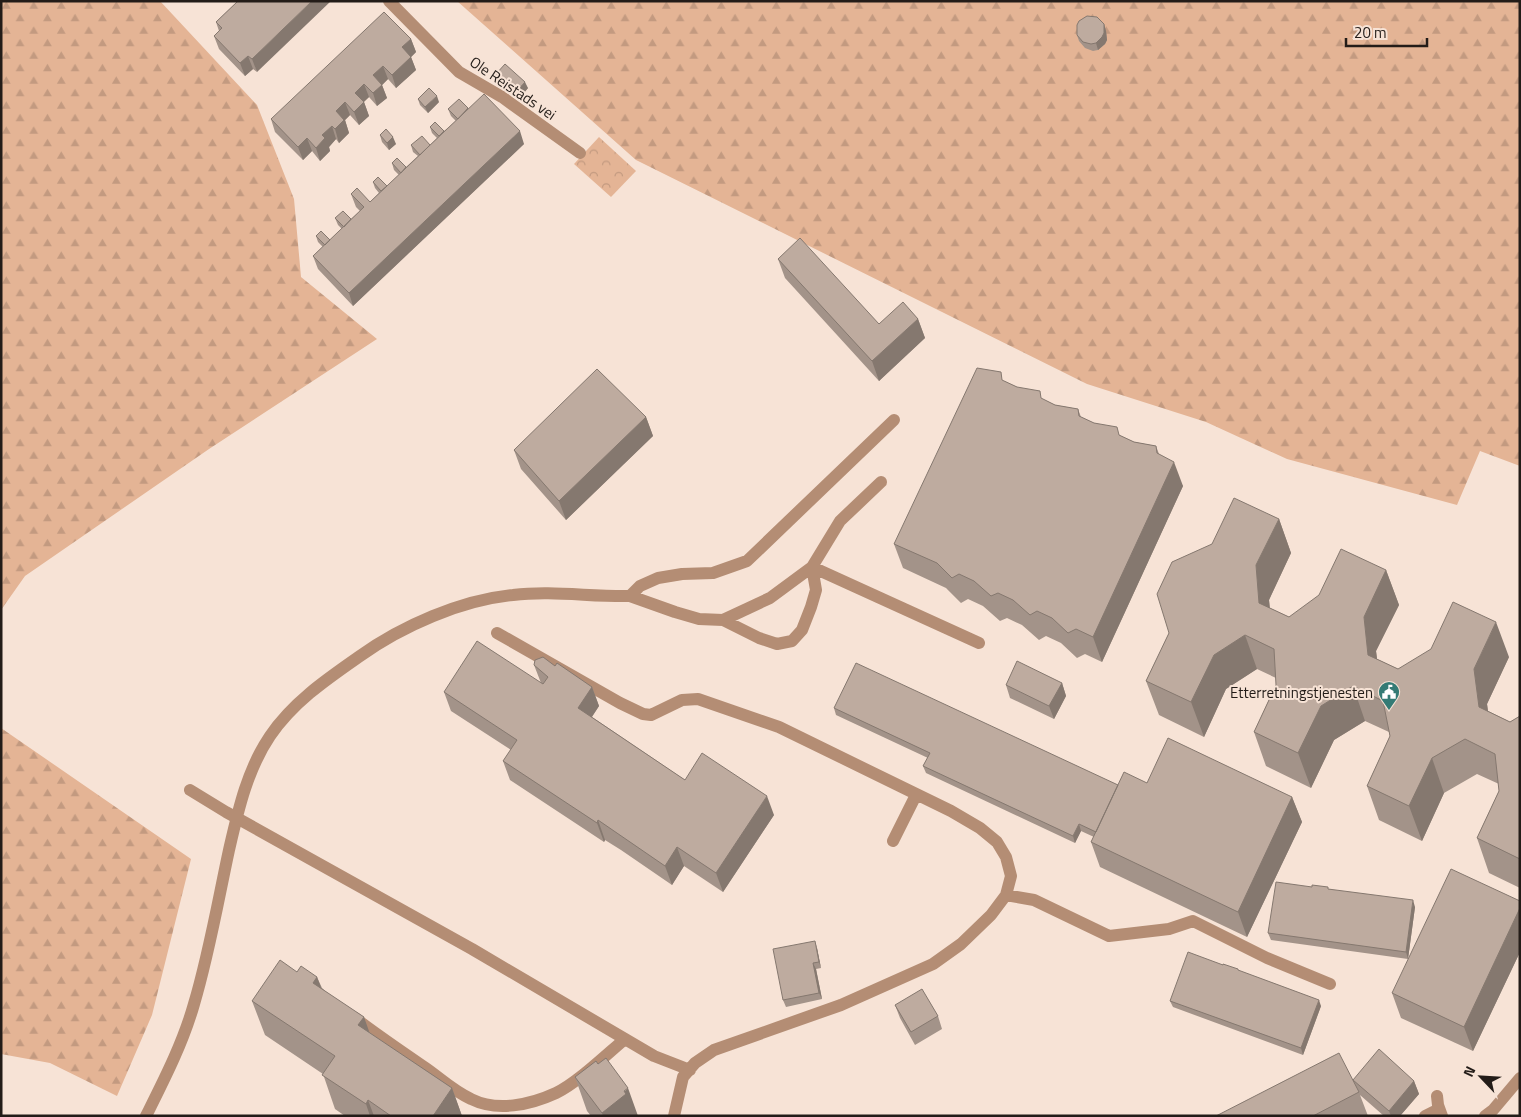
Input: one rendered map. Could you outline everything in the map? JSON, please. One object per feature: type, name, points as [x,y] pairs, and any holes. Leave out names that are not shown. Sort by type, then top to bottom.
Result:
[{"type":"lane","name":"Ole Reistads vei","points":[[389,1],[460,72],[502,97],[580,153]]},
{"type":"lane","points":[[630,596],[640,586],[658,578],[682,574],[713,573],[747,561],[894,420]]},
{"type":"lane","points":[[723,620],[770,598],[812,567],[840,521],[881,482]]},
{"type":"lane","points":[[146,1116],[176,1056],[194,1005],[237,818],[250,774],[270,737],[292,708],[320,684],[382,640],[414,623],[482,599],[514,594],[575,593],[630,596],[699,619],[723,620],[758,638],[778,644],[792,641],[802,630],[812,607],[816,590],[812,567]]},
{"type":"lane","points":[[812,567],[979,643]]},
{"type":"lane","points":[[497,633],[620,703],[643,714],[651,715],[682,700],[698,698],[779,727],[951,811],[980,828],[997,842],[1006,857],[1011,876],[1006,895],[991,915],[961,944],[932,964],[841,1005],[714,1050],[695,1063],[683,1077],[674,1116]]},
{"type":"lane","points":[[190,790],[472,949],[654,1056],[690,1070]]},
{"type":"lane","points":[[893,840],[916,794]]},
{"type":"lane","points":[[1006,895],[1034,900],[1109,936],[1169,929],[1192,921],[1267,958],[1330,984]]},
{"type":"lane","points":[[345,1010],[451,1087],[477,1102],[498,1106],[512,1106],[535,1101],[557,1093],[625,1039]]},
{"type":"lane","points":[[1493,1114],[1520,1078]]},
{"type":"lane","points":[[1425,1116],[1440,1107]]},
{"type":"green space","points":[[1,1],[160,1],[257,105],[294,199],[301,277],[377,339],[209,449],[25,576],[1,610]]},
{"type":"green space","points":[[457,1],[1520,1],[1520,466],[1480,451],[1457,505],[1287,459],[1206,422],[1087,384],[636,160]]},
{"type":"green space","points":[[599,137],[636,171],[611,197],[574,164]]},
{"type":"green space","points":[[1,728],[191,859],[152,1015],[117,1096],[50,1063],[1,1054]]},
{"type":"building","points":[[238,1],[312,1],[252,59],[248,56],[240,63],[214,36],[222,28],[216,22]]},
{"type":"building","points":[[384,12],[411,39],[402,47],[411,57],[392,75],[383,66],[373,75],[382,85],[373,93],[364,84],[355,93],[364,102],[354,112],[345,102],[336,111],[344,120],[335,129],[332,126],[322,135],[325,138],[316,148],[307,138],[298,147],[271,119]]},
{"type":"building","points":[[1087,16],[1097,17],[1104,24],[1104,33],[1096,43],[1083,42],[1077,35],[1079,21]]},
{"type":"building","points":[[505,64],[525,82],[516,92],[496,74]]},
{"type":"building","points":[[429,88],[437,96],[425,107],[418,99]]},
{"type":"building","points":[[484,94],[520,131],[349,293],[313,256],[364,207],[351,194],[357,188],[370,202]]},
{"type":"building","points":[[459,99],[468,108],[458,119],[448,109]]},
{"type":"building","points":[[435,122],[444,131],[439,136],[430,127]]},
{"type":"building","points":[[386,129],[393,137],[387,143],[380,135]]},
{"type":"building","points":[[422,136],[430,145],[420,155],[411,145]]},
{"type":"building","points":[[397,158],[406,167],[401,173],[392,163]]},
{"type":"building","points":[[378,177],[387,186],[381,191],[373,182]]},
{"type":"building","points":[[343,211],[351,219],[344,227],[335,218]]},
{"type":"building","points":[[321,231],[330,240],[325,245],[316,236]]},
{"type":"building","points":[[800,238],[879,324],[903,302],[918,319],[872,361],[778,259]]},
{"type":"building","points":[[977,368],[1001,372],[1002,380],[1017,387],[1040,391],[1041,398],[1055,405],[1078,409],[1079,416],[1094,423],[1117,427],[1119,435],[1134,442],[1156,446],[1157,453],[1174,462],[1093,637],[1076,629],[1068,633],[1052,618],[1037,611],[1030,615],[1013,600],[998,593],[991,596],[974,581],[959,574],[952,578],[937,563],[894,544]]},
{"type":"building","points":[[597,369],[646,417],[559,501],[514,450]]},
{"type":"building","points":[[1234,498],[1279,519],[1256,565],[1259,603],[1289,617],[1319,595],[1341,549],[1386,570],[1364,617],[1368,655],[1398,669],[1431,649],[1453,602],[1496,622],[1474,669],[1479,707],[1510,722],[1520,716],[1520,859],[1477,838],[1499,791],[1495,754],[1465,739],[1432,758],[1409,806],[1367,786],[1390,736],[1383,701],[1353,686],[1321,706],[1298,753],[1254,732],[1276,685],[1274,649],[1245,635],[1214,655],[1191,702],[1146,681],[1169,633],[1157,594],[1172,562],[1212,544]]},
{"type":"building","points":[[477,641],[543,684],[548,677],[534,665],[535,660],[543,657],[555,666],[557,663],[592,687],[578,708],[685,780],[702,753],[767,796],[716,873],[677,847],[665,866],[598,820],[597,823],[503,761],[517,740],[444,692]]},
{"type":"building","points":[[1017,661],[1062,683],[1049,706],[1006,685]]},
{"type":"building","points":[[856,663],[1118,785],[1096,832],[1079,824],[1073,836],[923,766],[930,753],[834,708]]},
{"type":"building","points":[[1168,738],[1292,797],[1238,912],[1091,842],[1124,772],[1147,783]]},
{"type":"building","points":[[1451,869],[1520,901],[1520,908],[1464,1027],[1392,993]]},
{"type":"building","points":[[1276,882],[1312,887],[1312,885],[1328,887],[1328,889],[1413,900],[1406,952],[1268,933]]},
{"type":"building","points":[[815,941],[819,962],[813,963],[819,993],[783,1000],[773,949]]},
{"type":"building","points":[[1188,952],[1319,1000],[1301,1048],[1170,1001]]},
{"type":"building","points":[[280,960],[297,972],[301,966],[317,977],[313,983],[364,1017],[358,1025],[452,1088],[433,1116],[391,1116],[368,1100],[366,1104],[322,1075],[335,1056],[252,1001]]},
{"type":"building","points":[[922,989],[938,1016],[911,1032],[895,1005]]},
{"type":"building","points":[[1379,1049],[1414,1081],[1389,1111],[1353,1080]]},
{"type":"building","points":[[1339,1053],[1359,1092],[1313,1116],[1216,1116]]},
{"type":"building","points":[[606,1058],[628,1088],[624,1091],[626,1094],[602,1113],[575,1077],[596,1061],[598,1064]]},
{"type":"place","name":"Etterretningstjenesten","points":[[1389,711]]}]
